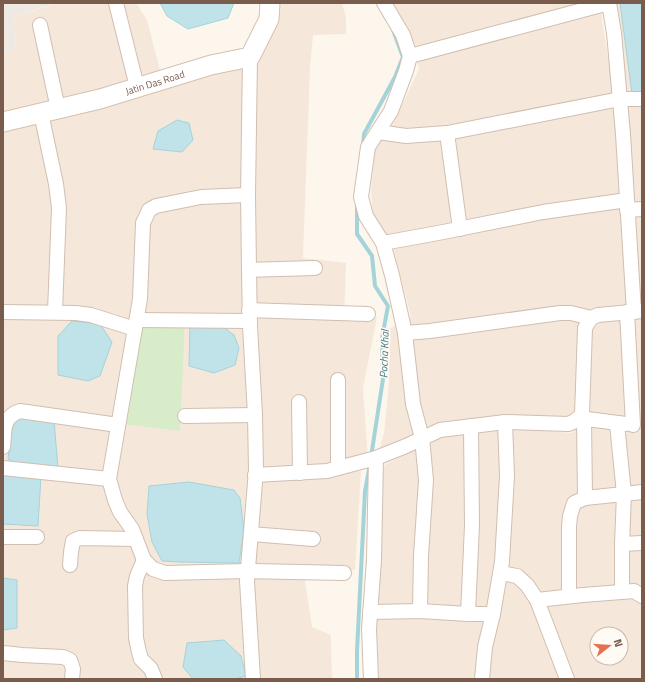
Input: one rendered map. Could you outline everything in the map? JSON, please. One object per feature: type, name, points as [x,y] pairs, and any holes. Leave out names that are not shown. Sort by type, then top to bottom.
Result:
[{"type":"street","points":[[116,3],[137,87]]},
{"type":"street","points":[[253,679],[247,581],[255,476],[255,415],[249,316],[248,195],[250,57],[269,18],[270,3]]},
{"type":"street","points":[[384,3],[403,35],[410,56],[391,111],[368,147],[361,197],[366,216],[383,243],[392,275],[405,333],[412,396],[422,438],[426,480],[421,556],[420,611]]},
{"type":"street","points":[[255,476],[327,471],[372,459],[406,446],[440,430],[505,422],[568,424],[581,419],[637,425],[634,312],[620,99],[614,33],[609,3],[410,56]]},
{"type":"street","points":[[40,25],[59,208],[55,312]]},
{"type":"street","name":"Jatin Das Road","points":[[3,122],[100,99],[210,65],[250,57]]},
{"type":"street","points":[[378,132],[406,136],[447,133],[620,99],[642,99]]},
{"type":"street","points":[[447,133],[460,229]]},
{"type":"street","points":[[248,195],[201,197],[156,206],[148,210],[143,223],[140,299],[108,479],[115,500],[132,529],[144,560],[153,569],[165,573],[248,571],[344,573]]},
{"type":"street","points":[[383,243],[543,212],[627,205],[642,208]]},
{"type":"street","points":[[249,270],[315,268]]},
{"type":"street","points":[[3,312],[76,313],[136,324],[249,316],[368,314]]},
{"type":"street","points":[[585,498],[581,419],[585,328],[591,318],[598,315],[634,312]]},
{"type":"street","points":[[405,333],[430,331],[560,313],[571,313],[591,318]]},
{"type":"street","points":[[338,380],[338,468]]},
{"type":"street","points":[[299,402],[300,473]]},
{"type":"street","points":[[3,447],[7,419],[12,414],[20,411],[118,425]]},
{"type":"street","points":[[185,416],[255,415]]},
{"type":"street","points":[[479,679],[501,573],[507,476],[505,422]]},
{"type":"street","points":[[618,424],[624,494],[622,592]]},
{"type":"street","points":[[468,614],[472,526],[471,426]]},
{"type":"street","points":[[370,679],[369,629],[374,560],[372,459]]},
{"type":"street","points":[[3,468],[108,479]]},
{"type":"street","points":[[569,596],[570,516],[574,503],[585,498],[642,492]]},
{"type":"street","points":[[251,534],[313,539]]},
{"type":"street","points":[[3,537],[37,537]]},
{"type":"street","points":[[70,565],[73,541],[80,538],[136,539]]},
{"type":"street","points":[[622,544],[642,543]]},
{"type":"street","points":[[144,560],[137,576],[135,586],[136,638],[141,659],[151,669],[155,679]]},
{"type":"street","points":[[501,573],[517,576],[527,585],[537,600],[567,679]]},
{"type":"street","points":[[537,600],[634,591],[642,596]]},
{"type":"street","points":[[370,612],[420,611],[493,614]]},
{"type":"street","points":[[3,653],[63,657],[70,660],[73,669],[72,679]]},
{"type":"shaded area","points":[[3,3],[55,3],[14,17],[16,49],[3,53]]},
{"type":"shaded area","points":[[57,3],[136,3],[147,20],[161,74],[3,116],[3,53],[16,49],[14,17]]},
{"type":"shaded area","points":[[275,3],[342,3],[346,18],[346,34],[313,35],[310,67],[303,258],[346,263],[344,319],[377,317],[363,388],[368,461],[262,472],[263,428],[254,294],[252,196],[257,58]]},
{"type":"shaded area","points":[[390,3],[601,3],[602,21],[616,106],[628,304],[596,308],[579,326],[578,412],[570,420],[450,424],[378,454],[384,433],[389,383],[389,329],[411,317],[394,251],[373,218],[371,189],[375,146],[392,126],[419,69],[414,45]]},
{"type":"shaded area","points":[[615,3],[642,3],[642,305],[639,305]]},
{"type":"shaded area","points":[[245,64],[252,482],[248,679],[3,679],[3,127]]},
{"type":"shaded area","points":[[642,318],[642,679],[378,679],[374,620],[381,468],[386,464],[445,435],[502,427],[572,433],[589,413],[590,333],[601,320]]},
{"type":"shaded area","points":[[361,471],[355,570],[303,567],[312,627],[331,635],[332,679],[259,679],[253,567],[262,480]]},
{"type":"green space","points":[[142,316],[185,320],[180,431],[123,424]]},
{"type":"water","points":[[160,3],[234,3],[228,18],[188,29],[167,16]]},
{"type":"water","points":[[620,3],[642,3],[642,93],[632,94]]},
{"type":"water","points":[[177,120],[189,123],[193,140],[182,152],[153,149],[158,131]]},
{"type":"water","points":[[72,321],[100,324],[112,342],[100,376],[88,381],[58,375],[58,336]]},
{"type":"water","points":[[190,321],[219,324],[234,335],[239,348],[235,365],[214,373],[189,366]]},
{"type":"water","points":[[13,418],[54,421],[58,468],[16,464],[8,459]]},
{"type":"water","points":[[3,475],[41,476],[38,526],[3,524]]},
{"type":"water","points":[[189,482],[234,490],[240,498],[244,530],[239,563],[162,561],[152,542],[147,514],[149,486]]},
{"type":"water","points":[[3,578],[17,580],[17,628],[3,630]]},
{"type":"water","points":[[224,640],[241,656],[246,676],[235,679],[193,679],[183,667],[187,643]]},
{"type":"waterway","name":"Pocha Khal","points":[[363,146],[364,134],[395,77],[403,57],[393,30]]},
{"type":"waterway","name":"Pocha Khal","points":[[357,206],[357,234],[372,256],[375,286],[388,306],[382,338],[383,379],[371,457]]},
{"type":"waterway","name":"Pocha Khal","points":[[357,679],[365,491],[370,464]]}]
